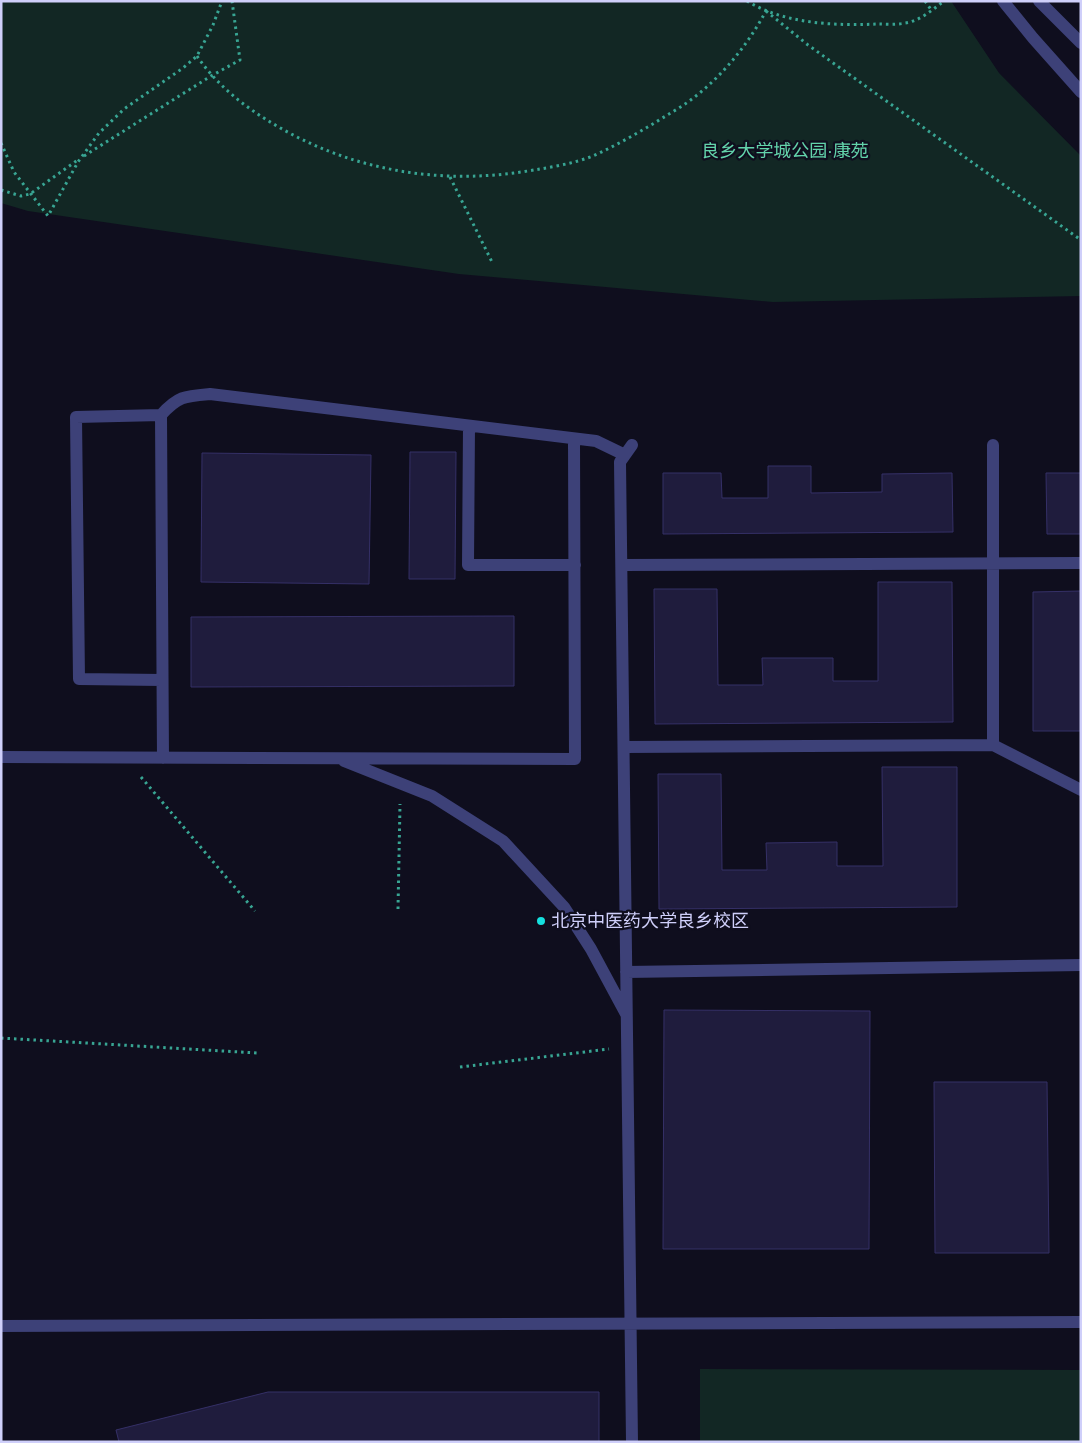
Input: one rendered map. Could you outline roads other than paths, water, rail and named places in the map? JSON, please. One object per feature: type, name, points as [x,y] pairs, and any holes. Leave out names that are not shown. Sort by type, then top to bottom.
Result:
[{"type":"street","points":[[1003,1],[1081,92]]},
{"type":"street","points":[[1039,1],[1081,43]]},
{"type":"street","points":[[162,680],[79,679],[76,417],[160,415],[173,402],[189,396],[210,394],[574,438],[596,441],[629,450],[620,462],[632,1442]]},
{"type":"street","points":[[160,415],[163,758]]},
{"type":"street","points":[[469,426],[468,565],[575,565]]},
{"type":"street","points":[[1,757],[575,759],[574,438]]},
{"type":"street","points":[[993,446],[993,745]]},
{"type":"street","points":[[622,565],[1081,563]]},
{"type":"street","points":[[624,747],[993,745],[1081,790]]},
{"type":"street","points":[[336,758],[432,796],[503,841],[564,907],[591,949],[627,1016]]},
{"type":"street","points":[[626,972],[1081,965]]},
{"type":"street","points":[[1,1326],[1081,1322]]},
{"type":"place","name":"北京中医药大学良乡校区","points":[[541,921]]},
{"type":"park label","name":"良乡大学城公园·康苑","points":[[785,151]]}]
